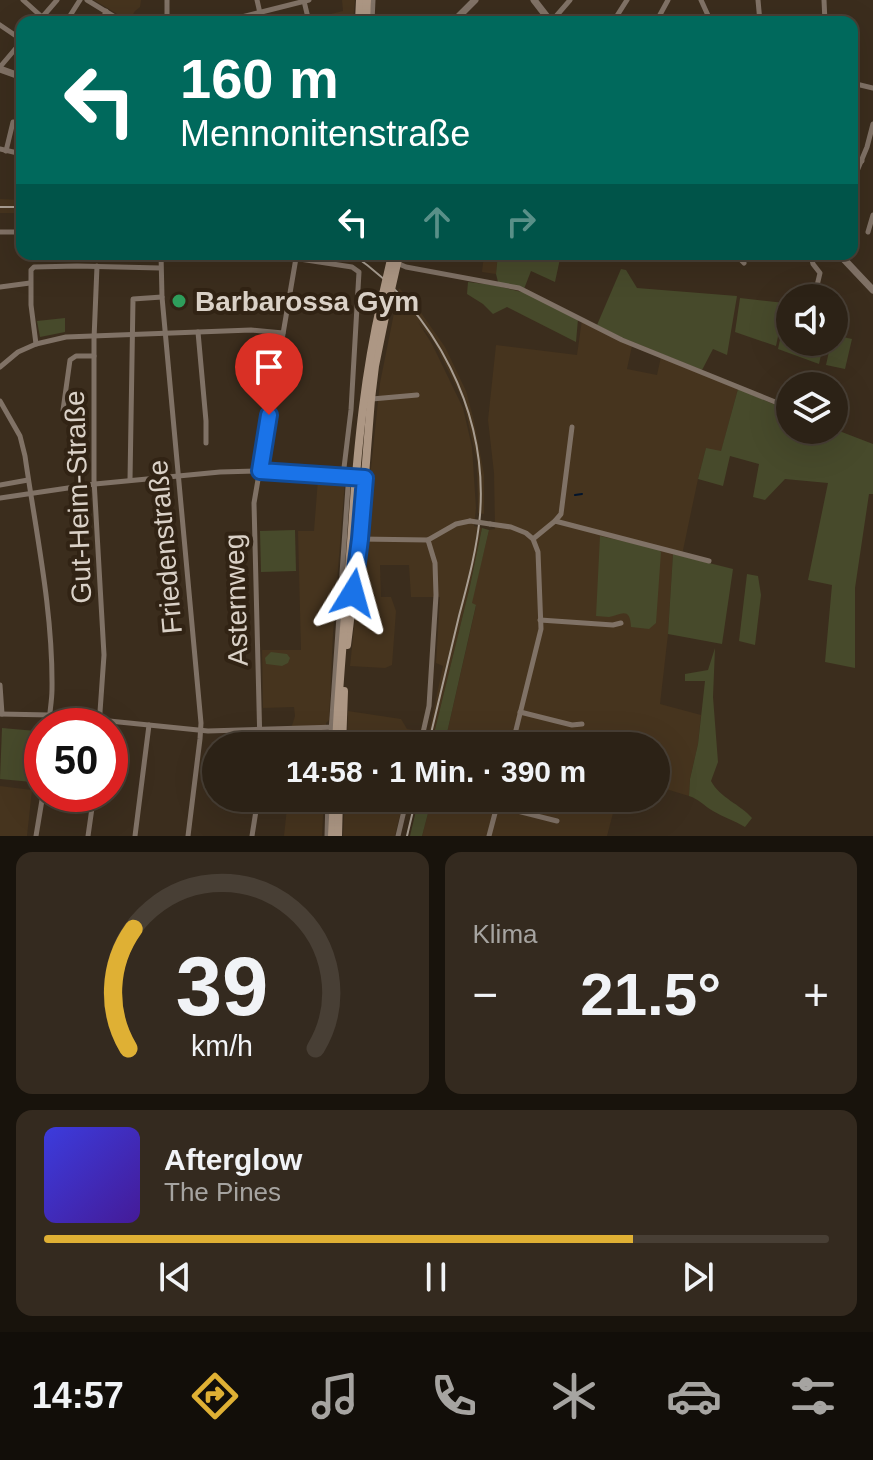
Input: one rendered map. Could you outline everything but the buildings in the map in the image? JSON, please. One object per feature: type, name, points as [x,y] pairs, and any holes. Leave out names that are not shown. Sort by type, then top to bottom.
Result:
[{"type":"main road","points":[[337,732],[368,369],[393,260]]},
{"type":"main road","points":[[357,478],[384,305]]},
{"type":"main road","points":[[335,732],[343,622],[356,539]]},
{"type":"main road","points":[[329,836],[332,812]]},
{"type":"main road","points":[[335,812],[338,836]]},
{"type":"street","points":[[23,0],[37,16]]},
{"type":"street","points":[[43,16],[57,0]]},
{"type":"street","points":[[87,0],[114,16]]},
{"type":"street","points":[[257,0],[261,16]]},
{"type":"street","points":[[245,16],[305,0]]},
{"type":"street","points":[[459,16],[475,0]]},
{"type":"street","points":[[534,0],[546,16]]},
{"type":"street","points":[[558,16],[570,0]]},
{"type":"street","points":[[104,16],[106,11]]},
{"type":"street","points":[[0,68],[16,48]]},
{"type":"street","points":[[3,150],[13,122],[16,123]]},
{"type":"street","points":[[858,170],[873,124]]},
{"type":"street","points":[[858,160],[862,161]]},
{"type":"street","points":[[868,232],[873,215]]},
{"type":"street","name":"Friedenstraße","points":[[161,260],[201,731],[188,836]]},
{"type":"street","name":"Asternweg","points":[[260,729],[254,515],[296,260]]},
{"type":"street","points":[[308,260],[352,267],[359,272],[343,476]]},
{"type":"street","points":[[398,260],[406,267],[519,288],[622,340],[776,402]]},
{"type":"street","points":[[741,260],[744,263]]},
{"type":"street","points":[[812,260],[820,273],[817,284]]},
{"type":"street","points":[[845,260],[873,290]]},
{"type":"street","name":"Gut-Heim-Straße","points":[[97,266],[95,484],[104,655],[101,708]]},
{"type":"street","points":[[36,344],[30,283],[34,267],[160,268]]},
{"type":"street","points":[[0,287],[30,283]]},
{"type":"street","points":[[130,480],[133,299],[162,297]]},
{"type":"street","points":[[0,367],[18,352],[66,337],[251,330],[283,333]]},
{"type":"street","points":[[198,332],[206,443]]},
{"type":"street","points":[[63,410],[70,360],[76,356],[94,356]]},
{"type":"street","points":[[371,399],[417,395]]},
{"type":"street","points":[[0,401],[20,436],[28,480],[49,624],[51,708]]},
{"type":"street","points":[[533,539],[561,514],[572,427]]},
{"type":"street","points":[[0,498],[178,475],[260,471],[357,478]]},
{"type":"street","points":[[128,724],[201,731],[334,727],[348,487],[357,478]]},
{"type":"street","points":[[0,485],[28,480]]},
{"type":"street","points":[[356,539],[428,540],[456,524],[470,521],[518,529],[533,539],[538,552],[539,639],[515,732]]},
{"type":"street","points":[[555,521],[709,561]]},
{"type":"street","points":[[423,732],[430,692],[436,595],[435,563],[428,540]]},
{"type":"street","points":[[540,620],[621,623]]},
{"type":"street","points":[[0,685],[1,714],[24,714]]},
{"type":"street","points":[[520,712],[572,725],[582,724]]},
{"type":"street","points":[[135,836],[149,725]]},
{"type":"street","points":[[36,836],[40,812]]},
{"type":"street","points":[[88,836],[91,812]]},
{"type":"street","points":[[252,836],[256,812]]},
{"type":"street","points":[[398,836],[404,812]]},
{"type":"street","points":[[489,836],[495,812]]},
{"type":"street","points":[[521,812],[557,821]]},
{"type":"shaded area","points":[[94,0],[141,0],[140,7],[132,16],[121,16]]},
{"type":"shaded area","points":[[342,0],[355,0],[354,16],[323,16],[343,11]]},
{"type":"shaded area","points":[[0,199],[16,200],[16,213],[0,213]]},
{"type":"shaded area","points":[[483,260],[497,260],[496,274],[482,272]]},
{"type":"shaded area","points":[[399,288],[445,347],[466,391],[484,474],[484,514],[478,513],[477,461],[463,400],[434,342],[418,322],[463,408],[472,447],[476,508],[474,526],[482,528],[434,732],[429,732],[443,666],[436,663],[440,597],[411,597],[409,565],[380,565],[381,597],[391,597],[396,611],[392,665],[385,668],[350,666],[380,383]]},
{"type":"shaded area","points":[[582,320],[632,346],[627,369],[657,375],[661,357],[738,389],[721,452],[706,449],[682,555],[673,554],[660,704],[701,715],[689,796],[670,790],[670,732],[447,732],[476,606],[471,604],[489,530],[495,529],[494,473],[488,420],[496,345],[577,355]]},
{"type":"shaded area","points":[[318,479],[345,480],[329,720],[326,732],[290,732],[295,716],[294,707],[263,708],[262,650],[301,650],[298,531],[314,531]]},
{"type":"shaded area","points":[[348,711],[401,719],[407,729],[419,731],[419,732],[347,732]]},
{"type":"shaded area","points":[[0,786],[24,789],[24,812],[30,812],[27,836],[0,836]]},
{"type":"shaded area","points":[[287,812],[323,812],[322,836],[284,836]]},
{"type":"shaded area","points":[[344,812],[401,812],[395,836],[343,836]]},
{"type":"shaded area","points":[[428,812],[613,812],[607,836],[422,836]]},
{"type":"green space","points":[[497,260],[560,260],[555,282],[531,271],[524,289],[498,282]]},
{"type":"green space","points":[[621,269],[626,270],[637,288],[737,296],[727,355],[713,349],[702,370],[597,325]]},
{"type":"green space","points":[[468,282],[526,293],[578,319],[576,342],[507,307],[493,314],[467,294]]},
{"type":"green space","points":[[740,298],[776,302],[776,346],[735,332]]},
{"type":"green space","points":[[65,318],[65,332],[40,337],[37,321]]},
{"type":"green space","points":[[848,338],[852,339],[845,369],[826,365],[828,356],[848,356]]},
{"type":"green space","points":[[797,356],[821,356],[819,364]]},
{"type":"green space","points":[[738,389],[776,405],[776,444],[848,444],[848,434],[873,444],[873,494],[869,494],[855,588],[855,668],[825,662],[832,585],[808,580],[828,483],[785,479],[765,500],[753,497],[759,464],[730,456],[723,486],[698,479],[706,448],[721,451]]},
{"type":"green space","points":[[482,528],[489,530],[472,603],[476,605],[447,732],[434,732]]},
{"type":"green space","points":[[295,530],[296,571],[261,572],[260,531]]},
{"type":"green space","points":[[600,536],[661,552],[656,623],[649,629],[631,627],[629,616],[624,613],[596,616]]},
{"type":"green space","points":[[673,554],[733,569],[722,644],[668,634]]},
{"type":"green space","points":[[747,574],[758,576],[761,595],[755,645],[739,641]]},
{"type":"green space","points":[[715,648],[713,697],[718,762],[711,781],[752,818],[745,827],[689,796],[705,681],[685,681],[685,674],[708,670]]},
{"type":"green space","points":[[271,652],[287,654],[290,658],[288,663],[282,666],[266,664],[265,658]]},
{"type":"green space","points":[[2,728],[24,730],[24,781],[0,779]]},
{"type":"green space","points":[[416,812],[428,812],[422,836],[410,836]]},
{"type":"waterway","points":[[575,495],[582,494]]},
{"type":"railway","points":[[0,207],[16,207]]},
{"type":"railway","points":[[360,260],[382,277],[408,304],[431,334],[465,402],[475,439],[480,477],[477,540],[431,732]]},
{"type":"railway","points":[[407,836],[413,812]]},
{"type":"place","name":"Barbarossa Gym","points":[[179,301]]},
{"type":"route","points":[[269,415],[260,471],[365,478],[353,593]]}]
